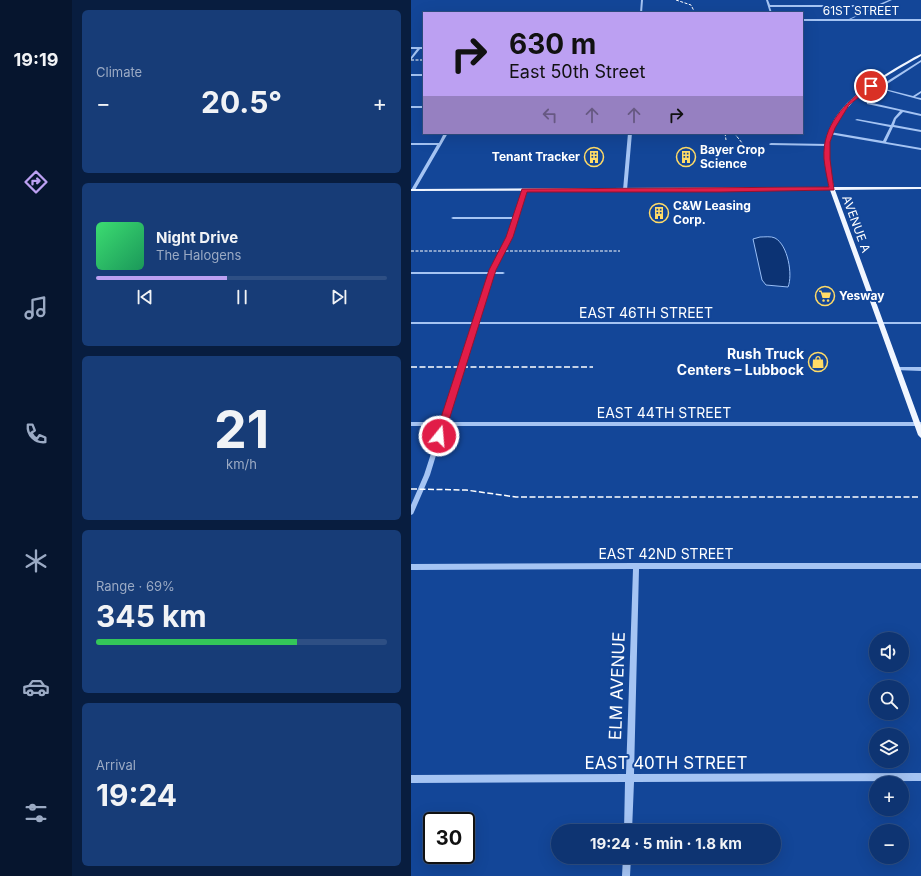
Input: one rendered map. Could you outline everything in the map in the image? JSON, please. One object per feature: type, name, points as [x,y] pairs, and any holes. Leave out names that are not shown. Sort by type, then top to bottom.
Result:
[{"type":"main road","name":"AVENUE A","points":[[921,55],[871,86],[846,107],[830,133],[827,165],[832,189],[897,369],[919,424],[921,435]]},
{"type":"main road","points":[[412,190],[921,188]]},
{"type":"street","points":[[641,12],[642,0]]},
{"type":"street","points":[[767,0],[771,12]]},
{"type":"street","points":[[848,20],[891,0]]},
{"type":"street","points":[[769,6],[877,6]]},
{"type":"street","name":"61ST STREET","points":[[803,20],[921,20]]},
{"type":"street","points":[[411,48],[423,48]]},
{"type":"street","points":[[411,59],[419,48]]},
{"type":"street","points":[[878,88],[921,61]]},
{"type":"street","points":[[411,75],[423,75]]},
{"type":"street","points":[[871,86],[921,99]]},
{"type":"street","points":[[913,97],[921,92]]},
{"type":"street","points":[[868,103],[921,115]]},
{"type":"street","points":[[411,106],[423,106]]},
{"type":"street","points":[[884,143],[896,118],[902,111]]},
{"type":"street","points":[[857,120],[921,131]]},
{"type":"street","points":[[830,133],[921,149]]},
{"type":"street","points":[[412,190],[446,134]]},
{"type":"street","points":[[625,190],[630,134]]},
{"type":"street","points":[[411,144],[439,144]]},
{"type":"street","points":[[771,144],[828,145]]},
{"type":"street","points":[[411,512],[427,475],[491,273],[507,244],[524,190]]},
{"type":"street","points":[[453,218],[516,218]]},
{"type":"street","points":[[411,273],[503,273]]},
{"type":"street","name":"EAST 46TH STREET","points":[[411,323],[921,323]]},
{"type":"street","points":[[897,369],[921,369]]},
{"type":"street","name":"EAST 44TH STREET","points":[[411,424],[919,424]]},
{"type":"street","name":"EAST 42ND STREET","points":[[411,566],[921,566]]},
{"type":"street","name":"ELM AVENUE","points":[[627,824],[636,566]]},
{"type":"street","name":"EAST 40TH STREET","points":[[411,779],[921,777]]},
{"type":"street","points":[[626,876],[627,864]]},
{"type":"water","points":[[760,237],[775,238],[783,247],[790,268],[788,287],[766,285],[762,280],[753,239]]},
{"type":"railway","points":[[676,0],[691,5],[694,12]]},
{"type":"railway","points":[[411,60],[423,60]]},
{"type":"railway","points":[[725,134],[726,140]]},
{"type":"railway","points":[[735,134],[743,144],[745,155]]},
{"type":"railway","points":[[411,251],[620,251]]},
{"type":"railway","points":[[411,367],[593,367]]},
{"type":"railway","points":[[411,489],[466,490],[516,497],[918,497]]},
{"type":"place","name":"Tenant Tracker","points":[[594,157]]},
{"type":"place","name":"Bayer Crop Science","points":[[686,157]]},
{"type":"place","name":"C&W Leasing Corp.","points":[[659,213]]},
{"type":"place","name":"Yesway","points":[[825,296]]},
{"type":"place","name":"Rush Truck Centers – Lubbock","points":[[818,362]]},
{"type":"route","points":[[439,436],[492,270],[510,237],[524,190],[832,189],[827,159],[828,142],[832,128],[841,112],[848,104],[871,86]]}]
